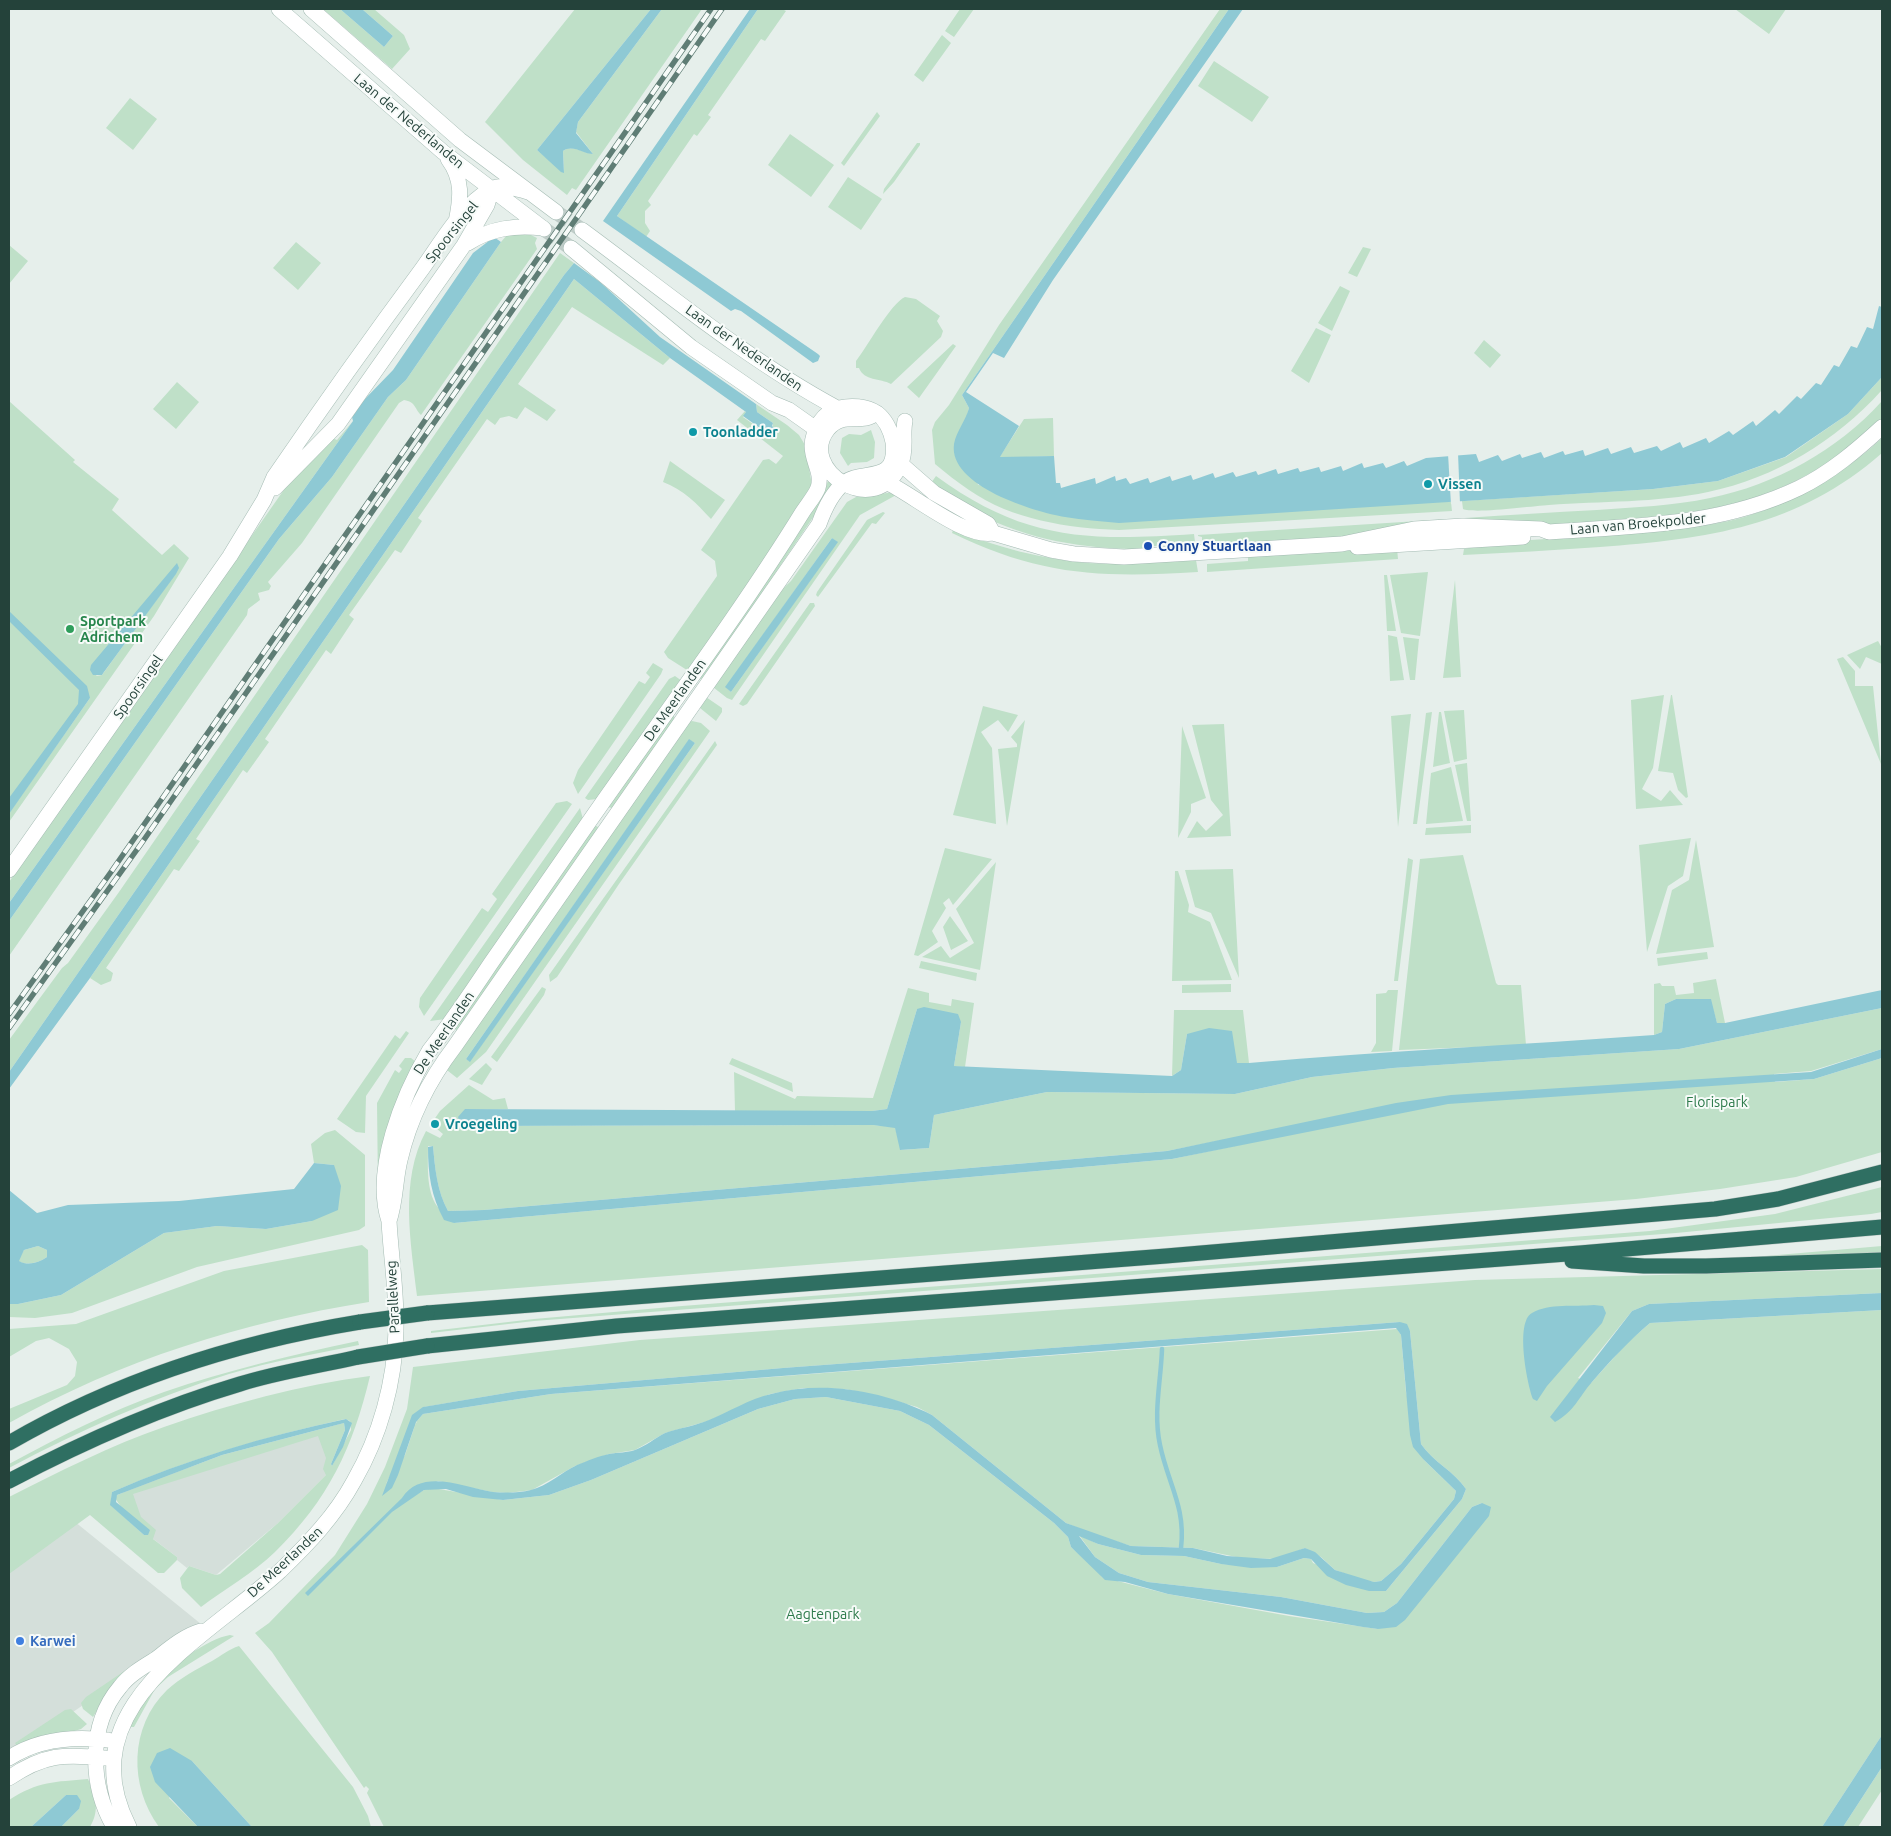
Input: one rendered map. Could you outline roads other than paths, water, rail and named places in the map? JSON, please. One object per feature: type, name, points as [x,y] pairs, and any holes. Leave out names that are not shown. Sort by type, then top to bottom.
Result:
[{"type":"highway","points":[[9,1443],[89,1402],[153,1376],[218,1354],[282,1336],[360,1322],[427,1314],[1205,1253],[1715,1209],[1788,1197],[1882,1172]]},
{"type":"highway","points":[[9,1481],[108,1431],[177,1405],[241,1384],[358,1357],[427,1346],[617,1326],[1882,1227]]},
{"type":"highway","points":[[1517,1256],[1644,1266],[1882,1260]]},
{"type":"main road","name":"Laan der Nederlanden","points":[[279,9],[443,152],[543,228],[504,228],[482,233],[464,245]]},
{"type":"main road","name":"Laan der Nederlanden","points":[[311,9],[460,140],[556,212]]},
{"type":"main road","points":[[460,140],[486,172],[492,189],[507,186],[528,192]]},
{"type":"main road","points":[[443,152],[456,169],[460,184],[460,200],[456,224]]},
{"type":"main road","name":"Spoorsingel","points":[[9,870],[230,556],[264,500],[274,477],[310,424],[456,224],[472,204],[492,189]]},
{"type":"main road","name":"Spoorsingel","points":[[264,500],[338,424],[464,245],[487,205],[492,189]]},
{"type":"main road","name":"Laan der Nederlanden","points":[[582,230],[734,342],[804,390],[837,408]]},
{"type":"main road","name":"Laan der Nederlanden","points":[[571,248],[691,347],[772,403],[789,410],[818,435]]},
{"type":"main road","points":[[897,460],[888,427],[876,413],[864,407],[837,408],[823,418],[818,435],[826,468],[848,486],[873,488],[886,482],[897,460],[904,451],[905,421]]},
{"type":"main road","points":[[818,435],[841,419],[866,419],[876,413]]},
{"type":"main road","name":"Laan van Broekpolder","points":[[886,482],[953,522],[984,535],[993,533],[1051,550],[1098,557],[1199,554],[1342,544],[1414,529],[1487,526],[1541,529],[1549,532],[1678,523],[1725,515],[1799,487],[1830,469],[1882,427]]},
{"type":"main road","name":"De Meerlanden","points":[[389,1221],[384,1208],[385,1185],[393,1135],[399,1110],[422,1061],[717,640],[818,488],[813,458],[818,435]]},
{"type":"main road","points":[[848,486],[852,477],[872,476],[880,473],[897,460]]},
{"type":"main road","name":"Laan van Broekpolder","points":[[897,460],[934,493],[988,524],[993,533]]},
{"type":"main road","name":"De Meerlanden","points":[[389,1221],[394,1206],[400,1161],[408,1131],[436,1071],[819,524],[824,510],[848,486]]},
{"type":"main road","name":"Parallelweg","points":[[389,1221],[396,1329],[392,1373]]},
{"type":"main road","name":"De Meerlanden","points":[[212,1628],[279,1571],[323,1527],[349,1489],[381,1422],[392,1373]]},
{"type":"main road","points":[[114,1827],[102,1802],[96,1757],[100,1724],[119,1687],[132,1674],[182,1639],[212,1628]]},
{"type":"main road","points":[[129,1827],[115,1787],[114,1759],[117,1741],[128,1713],[149,1683],[212,1628]]},
{"type":"main road","points":[[9,1758],[47,1741],[98,1739],[117,1741]]},
{"type":"main road","points":[[9,1778],[43,1758],[63,1755],[114,1759]]},
{"type":"water","points":[[340,9],[362,9],[393,36],[384,47]]},
{"type":"water","points":[[651,9],[662,9],[578,122],[576,133],[593,154],[574,149],[563,151],[564,173],[561,172],[537,150]]},
{"type":"water","points":[[750,9],[758,9],[617,216],[818,354],[820,356],[818,361],[813,363],[741,311],[735,309],[731,311],[603,221]]},
{"type":"water","points":[[1229,9],[1243,9],[1053,280],[1004,358],[993,353],[966,392],[1019,426],[1000,457],[1054,456],[1056,483],[1060,483],[1061,488],[1095,478],[1096,484],[1115,476],[1116,481],[1126,478],[1130,484],[1148,478],[1150,483],[1170,476],[1172,481],[1191,475],[1193,480],[1213,473],[1215,478],[1233,472],[1236,477],[1256,471],[1258,475],[1276,469],[1278,474],[1298,468],[1300,472],[1319,467],[1321,472],[1341,466],[1343,471],[1362,463],[1364,468],[1383,463],[1386,468],[1404,461],[1407,466],[1426,458],[1476,454],[1479,462],[1498,455],[1502,461],[1520,454],[1522,458],[1541,452],[1544,458],[1563,451],[1565,455],[1583,450],[1585,456],[1608,448],[1611,454],[1631,447],[1634,453],[1657,446],[1661,451],[1680,442],[1683,448],[1706,438],[1709,443],[1729,431],[1733,435],[1753,421],[1756,426],[1775,410],[1779,414],[1797,396],[1801,399],[1816,383],[1821,385],[1834,365],[1839,367],[1851,346],[1857,348],[1867,327],[1873,329],[1879,306],[1882,307],[1882,377],[1848,414],[1785,457],[1718,481],[1653,489],[1119,523],[1051,514],[1015,503],[996,494],[979,484],[965,472],[956,459],[955,439],[969,408],[962,395]]},
{"type":"water","points":[[494,237],[501,242],[406,380],[388,397],[332,477],[279,539],[9,921],[9,903],[353,421],[352,417],[363,401],[393,370],[473,253]]},
{"type":"water","points":[[574,263],[600,282],[660,337],[756,404],[757,412],[773,423],[772,426],[775,429],[773,432],[769,430],[767,433],[743,416],[746,412],[670,358],[574,279],[90,978],[9,1089],[9,1072]]},
{"type":"water","points":[[832,538],[838,542],[731,692],[725,687]]},
{"type":"water","points":[[177,563],[179,568],[176,574],[102,675],[93,675],[90,670],[91,665]]},
{"type":"water","points":[[9,611],[87,686],[90,698],[9,814],[9,798],[78,704],[79,690],[9,621]]},
{"type":"water","points":[[689,739],[695,743],[470,1062],[466,1059]]},
{"type":"water","points":[[1882,990],[1882,1008],[1679,1049],[1393,1068],[1312,1077],[1235,1094],[1047,1092],[934,1115],[929,1148],[900,1150],[895,1128],[873,1125],[464,1126],[460,1123],[458,1117],[465,1109],[872,1111],[887,1109],[917,1009],[924,1007],[958,1014],[961,1022],[954,1066],[1172,1076],[1181,1070],[1187,1034],[1209,1028],[1232,1031],[1237,1063],[1249,1063],[1654,1035],[1662,1032],[1665,1004],[1676,999],[1711,999],[1717,1023],[1725,1023]]},
{"type":"water","points":[[1882,1049],[1882,1058],[1814,1079],[1448,1104],[1172,1159],[454,1223],[444,1220],[440,1211],[431,1185],[429,1166],[428,1147],[433,1146],[439,1187],[448,1211],[484,1210],[1167,1151],[1396,1103],[1451,1095],[1811,1072]]},
{"type":"water","points":[[314,1163],[334,1165],[341,1186],[338,1210],[312,1221],[266,1229],[217,1226],[164,1233],[61,1295],[18,1304],[9,1304],[9,1190],[37,1213],[68,1205],[179,1201],[294,1189]],"holes":[[[38,1246],[47,1250],[47,1257],[40,1261],[29,1264],[19,1261],[24,1250]]]},
{"type":"water","points":[[1882,1293],[1882,1310],[1650,1323],[1606,1366],[1576,1404],[1562,1418],[1555,1422],[1550,1417],[1632,1311],[1649,1304]]},
{"type":"water","points":[[1603,1306],[1606,1313],[1602,1323],[1547,1386],[1537,1401],[1533,1399],[1528,1380],[1523,1340],[1527,1319],[1532,1313],[1546,1308]]},
{"type":"water","points":[[1400,1322],[1407,1324],[1410,1331],[1421,1444],[1466,1489],[1462,1499],[1386,1591],[1369,1591],[1346,1585],[1327,1576],[1311,1559],[1304,1558],[1277,1567],[1251,1568],[1184,1556],[1141,1555],[1098,1544],[1079,1536],[1095,1557],[1119,1573],[1148,1582],[1281,1597],[1367,1613],[1384,1612],[1397,1603],[1472,1507],[1482,1503],[1491,1507],[1489,1516],[1405,1620],[1396,1627],[1378,1629],[1363,1627],[1168,1594],[1125,1582],[1105,1580],[1071,1547],[1068,1537],[1054,1523],[929,1425],[900,1411],[826,1397],[795,1399],[758,1409],[591,1480],[549,1495],[503,1500],[473,1497],[446,1489],[424,1490],[392,1512],[308,1596],[305,1593],[411,1489],[421,1483],[432,1481],[444,1482],[493,1492],[531,1490],[577,1465],[612,1453],[635,1450],[665,1433],[704,1422],[755,1399],[791,1390],[812,1388],[833,1388],[874,1394],[932,1415],[1066,1523],[1131,1546],[1193,1548],[1227,1556],[1270,1559],[1305,1548],[1315,1552],[1335,1570],[1374,1582],[1381,1581],[1401,1564],[1454,1499],[1456,1491],[1413,1447],[1410,1435],[1401,1335],[1396,1328],[551,1394],[423,1414],[416,1422],[392,1488],[382,1496],[412,1415],[423,1407],[518,1391],[783,1368]]},
{"type":"water","points":[[346,1419],[352,1423],[343,1447],[332,1466],[331,1464],[345,1430],[344,1423],[222,1455],[117,1495],[116,1502],[150,1530],[148,1535],[144,1535],[110,1505],[112,1492],[169,1469],[256,1441]]},
{"type":"water","points":[[1882,1735],[1882,1767],[1843,1827],[1822,1827]]},
{"type":"water","points":[[170,1748],[192,1761],[252,1827],[198,1827],[155,1782],[150,1767],[157,1753]]},
{"type":"water","points":[[66,1795],[77,1795],[81,1801],[79,1809],[61,1827],[31,1827]]},
{"type":"waterway","points":[[1162,1349],[1157,1409],[1158,1433],[1163,1459],[1179,1508],[1182,1533],[1181,1548]]},
{"type":"tunnel","points":[[556,212],[582,230]]},
{"type":"tunnel","points":[[544,229],[571,248]]},
{"type":"railway","points":[[9,1014],[111,872],[711,9]]},
{"type":"railway","points":[[9,1028],[141,844],[722,9]]},
{"type":"place","name":"Toonladder","points":[[693,432]]},
{"type":"place","name":"Vissen","points":[[1428,484]]},
{"type":"place","name":"Conny Stuartlaan","points":[[1148,546]]},
{"type":"place","name":"Sportpark Adrichem","points":[[70,629]]},
{"type":"place","name":"Vroegeling","points":[[435,1124]]},
{"type":"place","name":"Karwei","points":[[20,1641]]},
{"type":"park label","name":"Florispark","points":[[1717,1102]]},
{"type":"park label","name":"Aagtenpark","points":[[823,1614]]}]
